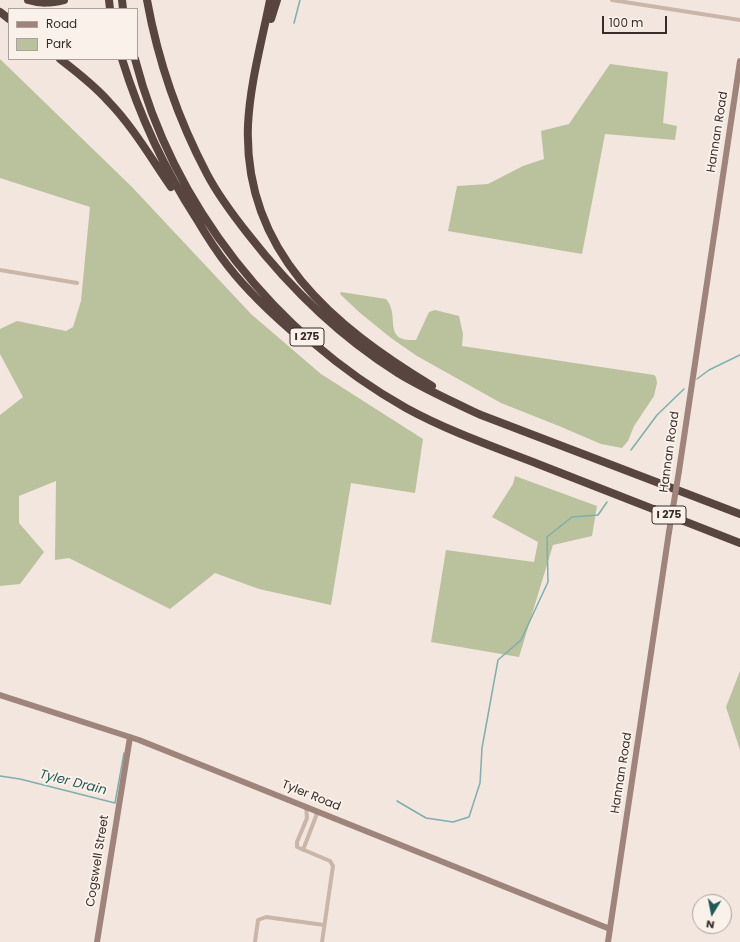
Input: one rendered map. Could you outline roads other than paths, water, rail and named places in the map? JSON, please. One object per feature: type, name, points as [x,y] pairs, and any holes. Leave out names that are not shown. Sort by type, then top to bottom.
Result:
[{"type":"highway","points":[[28,0],[41,3],[53,3],[64,0]]},
{"type":"highway","name":"I 275","points":[[147,0],[154,38],[173,98],[188,134],[208,175],[240,224],[268,259],[290,285],[336,328],[398,373],[457,404],[481,415],[740,514]]},
{"type":"highway","points":[[270,0],[250,96],[248,144],[257,200],[269,232],[288,265],[314,296],[352,330],[395,363],[440,391],[457,404]]},
{"type":"highway","points":[[250,111],[277,0]]},
{"type":"highway","points":[[0,12],[8,18]]},
{"type":"highway","points":[[61,60],[92,85],[115,108],[136,135],[198,228],[209,239]]},
{"type":"highway","points":[[122,60],[139,110],[172,181],[228,266],[266,308],[308,345],[345,368]]},
{"type":"highway","name":"I 275","points":[[135,60],[141,83],[158,130],[176,168],[210,225],[240,266],[281,313],[345,368],[408,409],[456,432],[740,543]]},
{"type":"street","points":[[612,0],[740,20]]},
{"type":"street","name":"Hannan Road","points":[[608,942],[740,61]]},
{"type":"street","points":[[0,270],[77,283]]},
{"type":"street","name":"Tyler Road","points":[[0,695],[130,737],[610,928]]},
{"type":"street","name":"Cogswell Street","points":[[97,942],[130,737]]},
{"type":"street","points":[[306,806],[307,818],[297,844],[301,849],[330,861],[332,864],[322,942]]},
{"type":"street","points":[[301,849],[318,811]]},
{"type":"street","points":[[255,942],[258,920],[266,917],[324,925]]},
{"type":"waterway","points":[[294,23],[300,0]]},
{"type":"waterway","points":[[697,379],[709,370],[740,355]]},
{"type":"waterway","points":[[631,450],[657,415],[684,389]]},
{"type":"waterway","points":[[397,801],[426,818],[453,822],[469,817],[480,783],[482,748],[498,660],[521,640],[548,582],[547,537],[572,517],[598,515],[607,502]]},
{"type":"waterway","name":"Tyler Drain","points":[[0,776],[20,779],[115,803],[124,753]]}]
